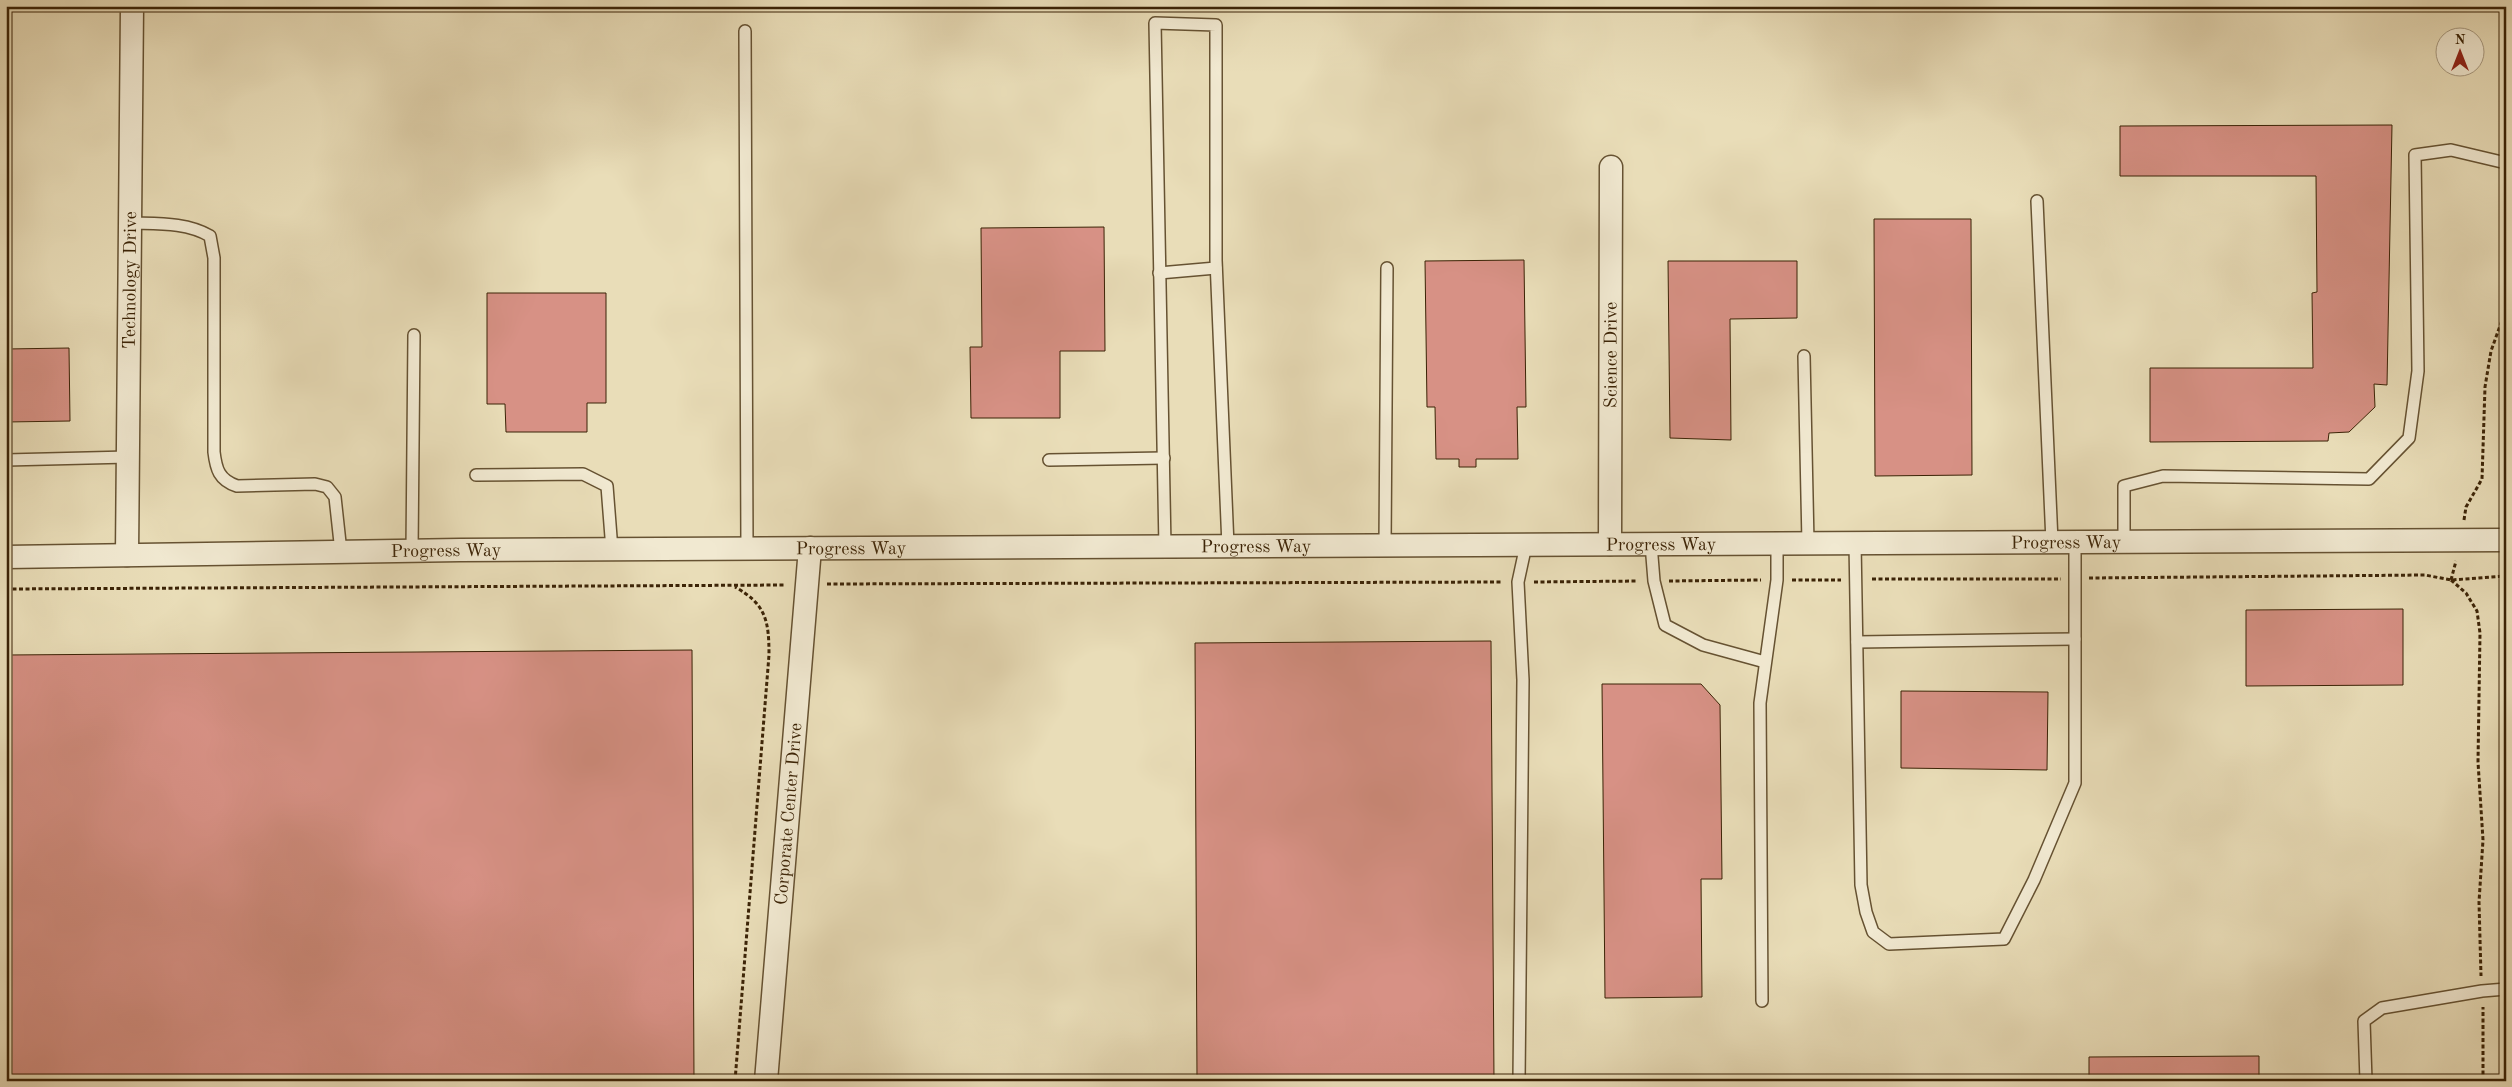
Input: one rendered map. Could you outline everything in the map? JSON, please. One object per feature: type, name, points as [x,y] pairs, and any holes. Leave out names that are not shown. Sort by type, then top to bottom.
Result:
[{"type":"street","name":"Technology Drive","points":[[127,555],[132,6]]},
{"type":"street","name":"Science Drive","points":[[1610,544],[1611,167]]},
{"type":"street","name":"Progress Way","points":[[6,557],[810,548],[2506,540]]},
{"type":"street","name":"Corporate Center Drive","points":[[766,1081],[810,548]]},
{"type":"lane","points":[[1166,547],[1155,23],[1216,25],[1216,268],[1228,546]]},
{"type":"lane","points":[[745,31],[748,549]]},
{"type":"lane","points":[[2124,542],[2124,486],[2162,476],[2369,480],[2409,438],[2418,371],[2415,155],[2451,150],[2506,163]]},
{"type":"lane","points":[[2037,202],[2052,542]]},
{"type":"lane","points":[[130,223],[170,224],[197,229],[210,236],[214,258],[214,452],[216,470],[226,482],[237,486],[315,484],[327,487],[336,497],[342,552]]},
{"type":"lane","points":[[1160,273],[1216,268]]},
{"type":"lane","points":[[1384,545],[1387,268]]},
{"type":"lane","points":[[412,551],[414,336]]},
{"type":"lane","points":[[1804,356],[1808,543]]},
{"type":"lane","points":[[6,460],[128,457]]},
{"type":"lane","points":[[1049,460],[1164,458]]},
{"type":"lane","points":[[476,475],[582,474],[607,486],[612,550]]},
{"type":"lane","points":[[1855,543],[1861,885],[1866,912],[1873,932],[1888,944],[2004,939],[2034,880],[2075,783],[2075,542]]},
{"type":"lane","points":[[1519,1081],[1523,680],[1518,582],[1526,544]]},
{"type":"lane","points":[[1651,544],[1654,581],[1665,625],[1703,645],[1765,662]]},
{"type":"lane","points":[[1762,1001],[1760,703],[1778,580],[1777,544]]},
{"type":"lane","points":[[1857,642],[2075,638]]},
{"type":"lane","points":[[2366,1081],[2364,1020],[2382,1008],[2482,990],[2506,989]]},
{"type":"path","points":[[2451,580],[2461,540],[2466,507],[2482,479],[2485,387],[2491,351],[2506,309]]},
{"type":"path","points":[[6,589],[1518,582],[2425,575],[2451,580],[2506,576]]},
{"type":"path","points":[[2451,580],[2466,594],[2477,611],[2480,633],[2478,762],[2483,840],[2479,902],[2483,1081]]},
{"type":"path","points":[[734,586],[755,599],[764,614],[769,634],[735,1081]]},
{"type":"path","points":[[1652,1081],[1697,1081]]},
{"type":"building","points":[[2392,125],[2387,385],[2374,384],[2375,407],[2349,432],[2329,433],[2328,441],[2150,442],[2150,368],[2313,368],[2312,293],[2317,292],[2316,176],[2120,176],[2120,126]]},
{"type":"building","points":[[1874,219],[1971,219],[1972,475],[1875,476]]},
{"type":"building","points":[[1104,227],[1105,351],[1060,351],[1060,418],[971,418],[970,347],[982,347],[981,228]]},
{"type":"building","points":[[1524,260],[1526,407],[1517,407],[1518,459],[1476,459],[1476,467],[1459,467],[1459,459],[1436,459],[1435,407],[1427,407],[1425,261]]},
{"type":"building","points":[[1668,261],[1797,261],[1797,318],[1730,319],[1731,440],[1670,438]]},
{"type":"building","points":[[487,293],[606,293],[606,403],[587,403],[587,432],[506,432],[505,404],[487,404]]},
{"type":"building","points":[[69,348],[70,421],[6,422],[6,349]]},
{"type":"building","points":[[2403,609],[2403,685],[2246,686],[2246,610]]},
{"type":"building","points":[[1491,641],[1494,1081],[1197,1081],[1195,643]]},
{"type":"building","points":[[692,650],[694,1081],[6,1081],[6,655]]},
{"type":"building","points":[[1602,684],[1701,684],[1720,705],[1722,879],[1701,879],[1702,997],[1605,998]]},
{"type":"building","points":[[1901,691],[2048,692],[2047,770],[1901,768]]},
{"type":"building","points":[[2259,1056],[2259,1081],[2089,1081],[2089,1057]]}]
